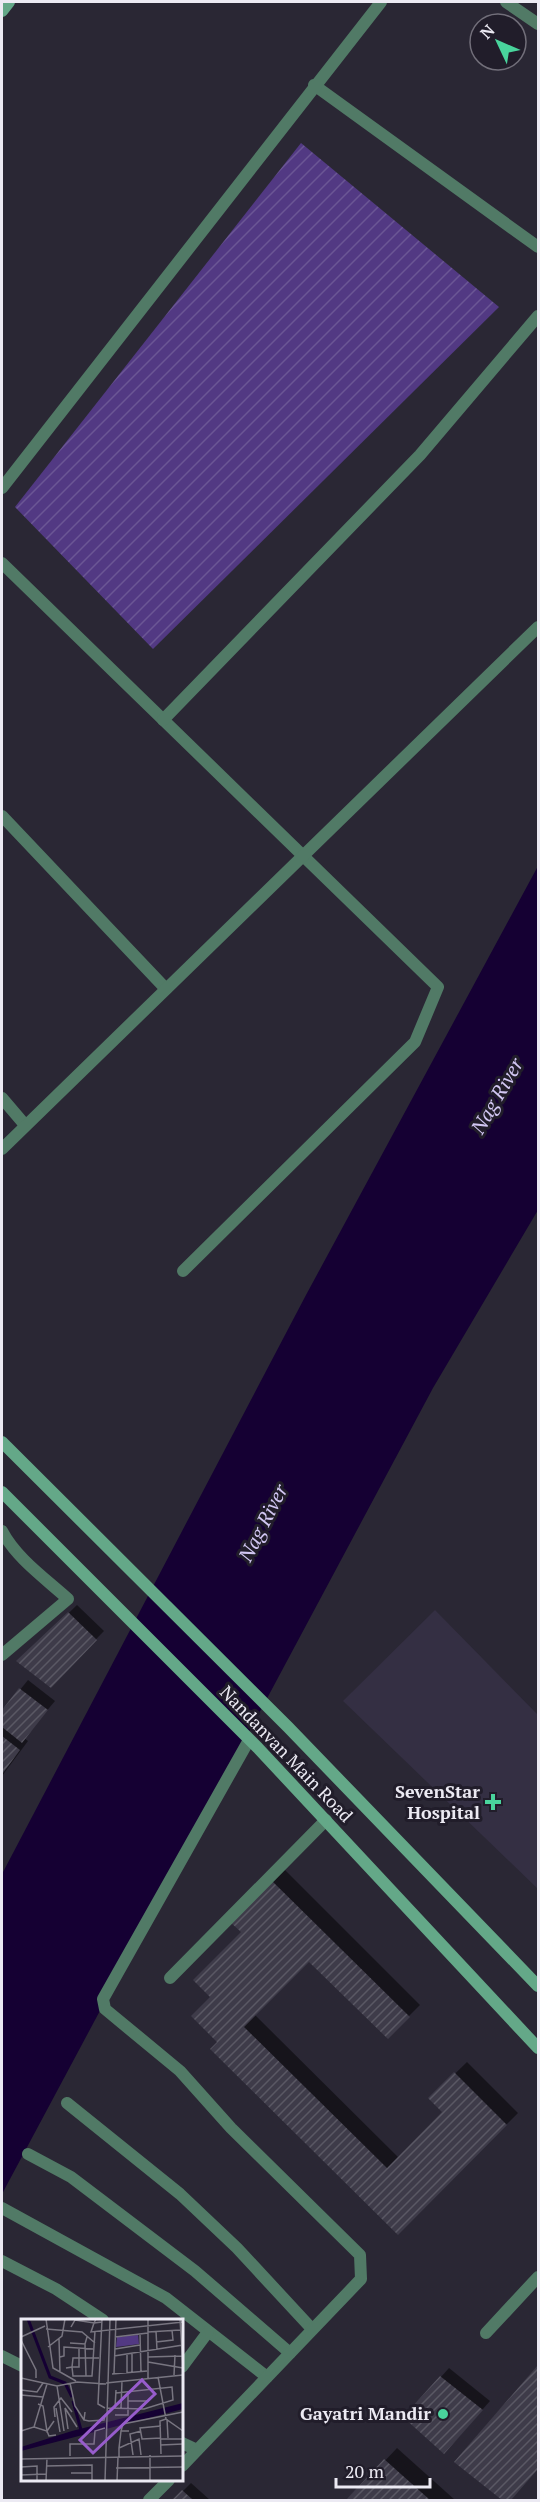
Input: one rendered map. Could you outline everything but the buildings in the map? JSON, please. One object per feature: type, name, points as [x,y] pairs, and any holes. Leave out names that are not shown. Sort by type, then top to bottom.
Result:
[{"type":"main road","points":[[2,11],[9,2]]},
{"type":"main road","points":[[2,1442],[288,1727],[538,1986]]},
{"type":"main road","name":"Nandanvan Main Road","points":[[2,1492],[254,1744],[538,2048]]},
{"type":"street","points":[[2,488],[381,2]]},
{"type":"street","points":[[506,2],[538,24]]},
{"type":"street","points":[[314,85],[538,247]]},
{"type":"street","points":[[163,720],[420,455],[538,316]]},
{"type":"street","points":[[2,562],[302,857],[438,987],[415,1042],[183,1271]]},
{"type":"street","points":[[2,1149],[538,627]]},
{"type":"street","points":[[2,816],[166,989]]},
{"type":"street","points":[[2,1098],[26,1125]]},
{"type":"street","points":[[2,1531],[27,1562],[68,1599],[2,1655]]},
{"type":"street","points":[[183,2465],[360,2279],[360,2255],[231,2128],[180,2071],[105,2008],[103,1999],[254,1744]]},
{"type":"street","points":[[170,1978],[326,1820]]},
{"type":"street","points":[[67,2103],[180,2194],[237,2248],[312,2329]]},
{"type":"street","points":[[28,2154],[71,2176],[195,2271],[290,2353]]},
{"type":"street","points":[[2,2208],[166,2298],[267,2377]]},
{"type":"street","points":[[2,2261],[56,2289],[101,2319]]},
{"type":"street","points":[[486,2333],[538,2277]]},
{"type":"street","points":[[183,2366],[208,2332]]},
{"type":"street","points":[[2,2356],[21,2366]]},
{"type":"street","points":[[183,2443],[197,2450]]},
{"type":"street","points":[[149,2500],[168,2481]]},
{"type":"shaded area","points":[[301,143],[499,307],[153,649],[15,507]]},
{"type":"shaded area","name":"SevenStar Hospital","points":[[435,1610],[538,1715],[538,1889],[343,1701]]},
{"type":"water","name":"Nag River","points":[[538,866],[538,1210],[433,1388],[2,2194],[2,1874],[306,1295]]},
{"type":"place","name":"SevenStar Hospital","points":[[493,1802]]},
{"type":"place","name":"Gayatri Mandir","points":[[443,2414]]}]
